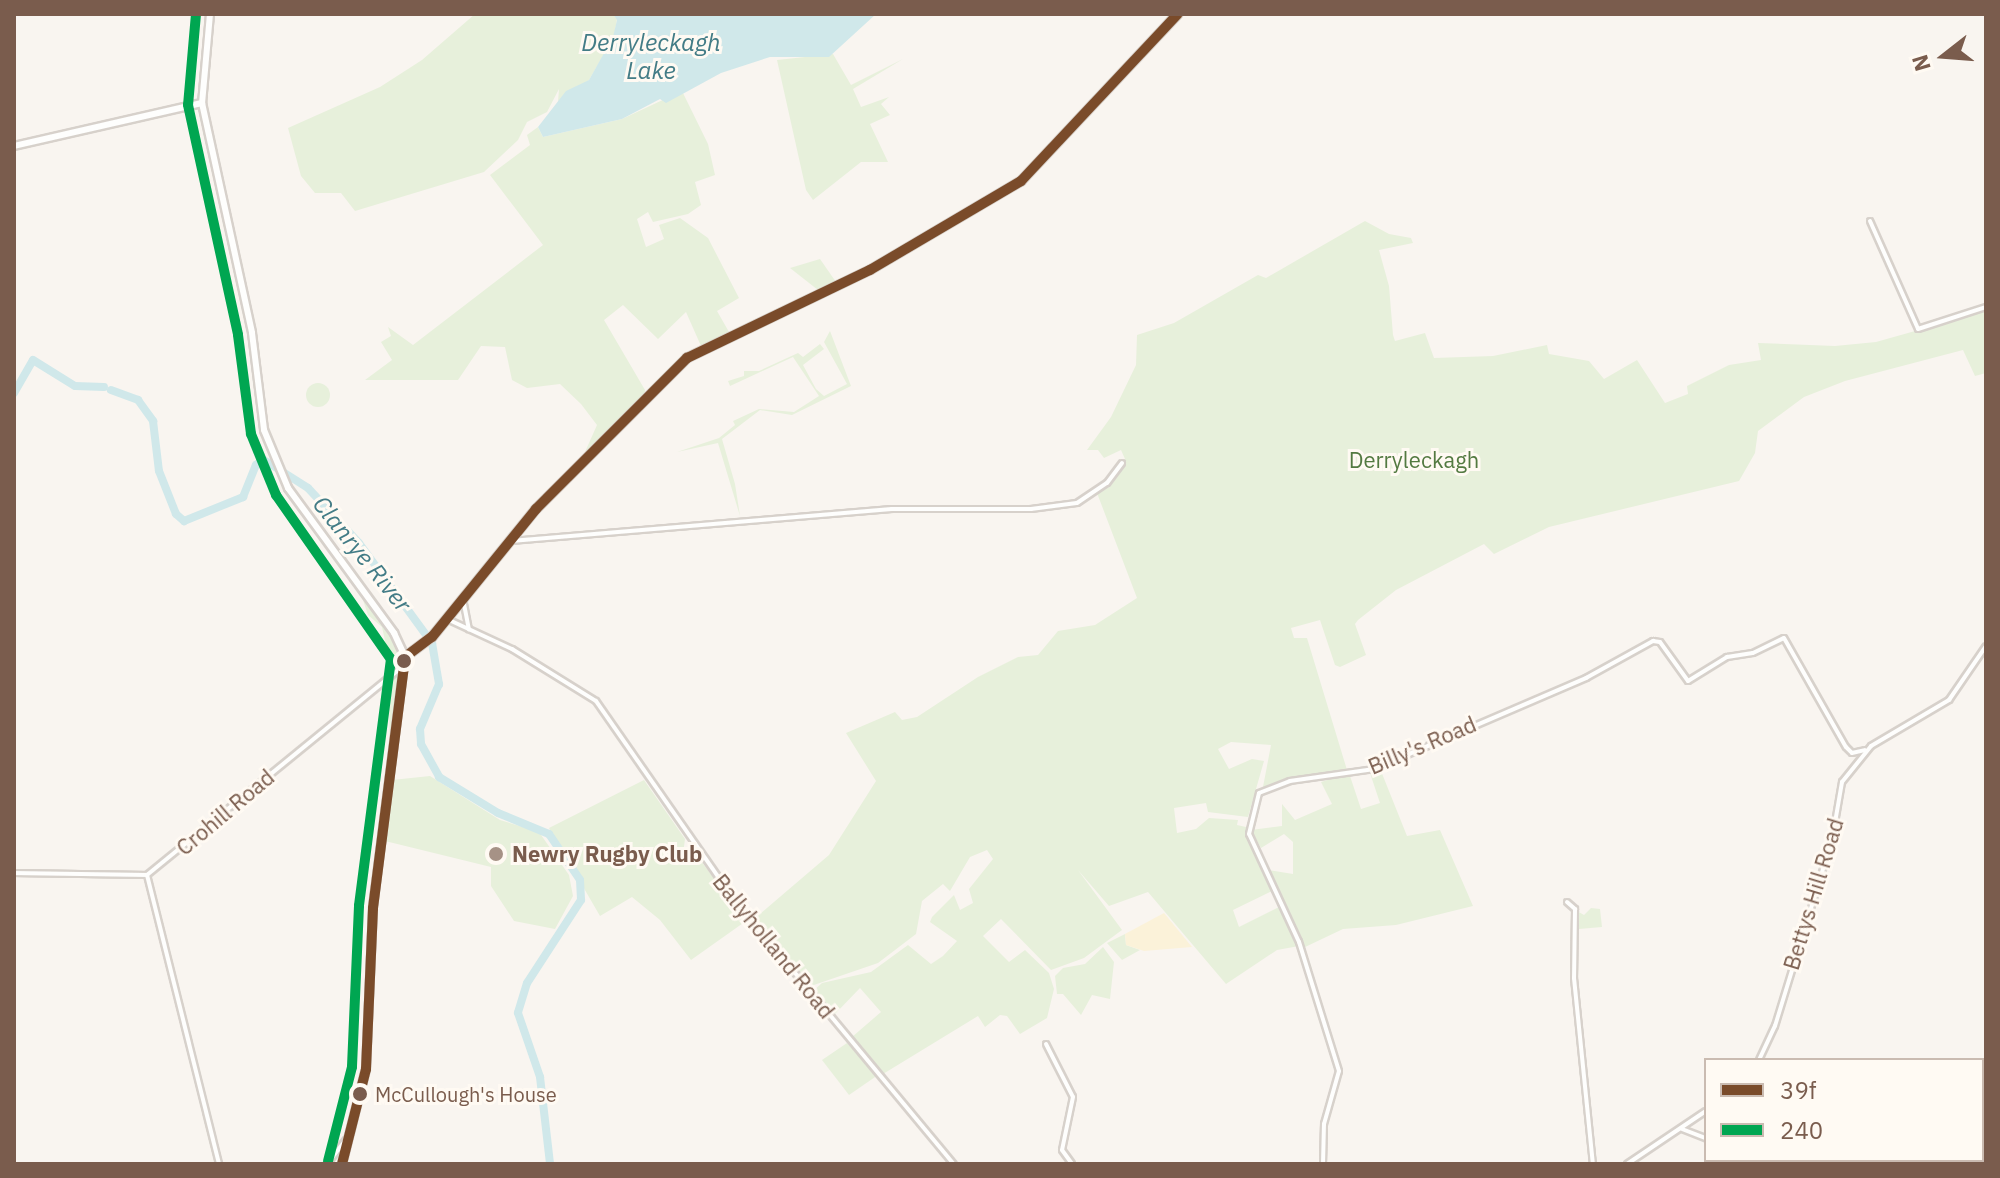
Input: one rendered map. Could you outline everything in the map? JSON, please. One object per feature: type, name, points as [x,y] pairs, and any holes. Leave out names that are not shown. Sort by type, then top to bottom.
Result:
[{"type":"street","points":[[210,14],[202,103],[252,333],[259,405],[280,469],[394,633],[405,657],[373,908],[366,1069],[342,1164]]},
{"type":"street","points":[[405,657],[432,637],[510,541],[592,450],[687,358],[870,270],[1021,181],[1178,14]]},
{"type":"street","points":[[14,146],[202,103]]},
{"type":"street","points":[[1870,221],[1918,329],[1986,307]]},
{"type":"street","points":[[510,541],[892,509],[1031,509],[1077,503],[1107,483],[1122,463]]},
{"type":"street","points":[[463,599],[469,629]]},
{"type":"street","name":"Ballyholland Road","points":[[447,619],[583,688],[596,701],[732,897],[954,1164]]},
{"type":"street","name":"Billy's Road","points":[[1323,1164],[1324,1124],[1339,1071],[1299,942],[1249,834],[1259,793],[1290,781],[1374,769],[1586,678],[1653,641],[1660,642],[1688,681],[1727,657],[1753,653],[1784,638],[1846,747],[1852,753],[1865,750]]},
{"type":"street","name":"Bettys Hill Road","points":[[1760,1058],[1775,1026],[1834,834],[1840,787],[1865,750],[1949,700],[1986,646]]},
{"type":"street","name":"Crohill Road","points":[[147,875],[406,666]]},
{"type":"street","points":[[14,873],[147,875],[219,1164]]},
{"type":"street","points":[[1567,902],[1575,909],[1574,978],[1593,1164]]},
{"type":"street","points":[[1046,1044],[1073,1097],[1062,1150],[1072,1164]]},
{"type":"street","points":[[1627,1164],[1704,1112]]},
{"type":"street","points":[[1682,1129],[1704,1137]]},
{"type":"street","points":[[327,1164],[346,1140]]},
{"type":"green space","points":[[475,14],[613,14],[617,19],[614,37],[589,80],[558,102],[559,89],[547,112],[527,122],[518,140],[484,172],[355,211],[341,193],[315,193],[301,176],[288,128],[380,87],[422,60]]},
{"type":"green space","points":[[833,54],[851,85],[903,59],[853,89],[861,107],[889,97],[881,104],[890,115],[870,124],[888,162],[861,162],[813,200],[806,190],[777,60]]},
{"type":"green space","points":[[682,91],[708,144],[715,175],[695,182],[701,205],[688,214],[653,222],[648,212],[637,219],[646,247],[664,239],[659,225],[680,218],[708,238],[739,298],[717,311],[729,332],[701,346],[686,312],[658,339],[623,305],[604,320],[645,390],[644,399],[585,452],[597,425],[581,404],[560,384],[527,388],[512,380],[505,347],[481,346],[458,380],[365,380],[392,360],[381,342],[391,336],[388,327],[413,345],[543,245],[490,175],[530,145],[527,135],[538,127],[543,137],[622,119]]},
{"type":"green space","name":"Derryleckagh","points":[[1365,221],[1389,234],[1411,238],[1413,243],[1379,250],[1389,286],[1393,335],[1395,341],[1425,333],[1434,358],[1493,356],[1547,345],[1549,354],[1589,361],[1604,379],[1637,360],[1665,403],[1688,394],[1687,386],[1729,365],[1761,360],[1758,343],[1835,346],[1876,342],[1986,311],[1986,373],[1975,376],[1963,350],[1845,381],[1804,397],[1758,431],[1755,453],[1739,481],[1549,527],[1494,554],[1484,544],[1396,590],[1358,620],[1355,624],[1366,655],[1340,667],[1335,665],[1320,620],[1291,628],[1294,638],[1307,638],[1347,770],[1263,787],[1271,745],[1231,742],[1218,749],[1229,769],[1252,759],[1264,761],[1248,817],[1208,812],[1206,803],[1174,808],[1177,833],[1196,829],[1209,818],[1238,820],[1237,825],[1246,827],[1274,890],[1233,910],[1239,927],[1283,905],[1299,946],[1277,950],[1226,984],[1148,892],[1109,906],[1078,870],[1122,930],[1084,958],[1051,970],[1001,919],[983,936],[1009,962],[1025,950],[1049,973],[1054,989],[1047,1018],[1020,1034],[1007,1016],[1000,1015],[985,1027],[978,1016],[883,1074],[852,1037],[881,1012],[860,988],[834,1015],[813,991],[822,983],[871,972],[908,945],[931,964],[943,956],[957,941],[930,922],[932,917],[954,895],[960,910],[973,903],[969,889],[993,859],[987,850],[970,857],[950,891],[943,884],[922,901],[916,934],[878,963],[808,987],[754,919],[829,855],[876,781],[846,733],[895,712],[902,720],[917,717],[978,677],[1018,657],[1038,655],[1058,631],[1095,625],[1137,598],[1097,493],[1125,459],[1121,450],[1104,458],[1098,450],[1087,450],[1111,417],[1136,365],[1137,335],[1174,323],[1258,275],[1266,278]]},
{"type":"green space","points":[[820,259],[836,282],[818,290],[790,268]]},
{"type":"green space","points":[[830,331],[851,386],[792,415],[760,410],[722,439],[735,484],[740,516],[718,443],[677,452],[719,438],[735,425],[733,421],[759,409],[794,412],[819,396],[793,357],[730,386],[728,381],[744,376],[744,371],[759,371],[798,353],[803,357],[820,344],[824,349],[803,365],[816,389],[824,396],[847,384],[824,342]]},
{"type":"green space","points":[[318,383],[327,386],[330,395],[327,404],[318,407],[309,404],[306,395],[309,386]]},
{"type":"green space","points":[[360,591],[396,640],[402,658],[392,672],[382,627],[368,615]]},
{"type":"green space","points":[[402,672],[390,760],[389,696],[382,687]]},
{"type":"green space","points":[[1381,771],[1407,836],[1440,830],[1473,906],[1396,925],[1343,929],[1303,948],[1269,870],[1293,874],[1293,842],[1284,834],[1261,848],[1251,830],[1282,826],[1282,804],[1295,820],[1332,804],[1321,782],[1337,777],[1350,776],[1361,809],[1380,803],[1370,773]]},
{"type":"green space","name":"Newry Rugby Club","points":[[430,776],[500,820],[539,832],[569,875],[573,896],[555,929],[514,921],[491,886],[491,867],[385,841],[392,780]]},
{"type":"green space","points":[[644,780],[685,839],[683,854],[698,857],[746,921],[691,960],[660,920],[632,897],[600,916],[549,828]]},
{"type":"green space","points":[[1591,908],[1600,909],[1602,927],[1579,929],[1577,911],[1584,915]]},
{"type":"green space","points":[[1125,934],[1126,945],[1140,950],[1122,960],[1107,943]]},
{"type":"green space","points":[[1103,947],[1114,962],[1110,999],[1092,995],[1081,1015],[1063,994],[1057,994],[1055,976],[1063,968],[1085,964]]},
{"type":"green space","points":[[847,1043],[878,1075],[849,1095],[822,1060]]},
{"type":"sand","points":[[1164,913],[1192,947],[1144,951],[1126,945],[1125,934]]},
{"type":"water","name":"Derryleckagh Lake","points":[[613,14],[876,14],[829,57],[770,57],[721,73],[666,103],[660,99],[622,119],[543,137],[538,127],[566,91],[589,80],[613,37],[617,20]]},
{"type":"waterway","name":"Clanrye River","points":[[14,393],[33,360],[75,386],[104,387]]},
{"type":"waterway","name":"Clanrye River","points":[[111,390],[138,400],[153,421],[159,471],[176,514],[184,521],[243,497],[256,465],[264,460],[308,488],[359,543],[432,643],[439,684],[420,729],[421,744],[439,777],[498,813],[549,834],[580,880],[581,900],[527,983],[518,1013],[540,1077],[550,1164]]},
{"type":"transit line","name":"240","points":[[196,14],[188,105],[238,335],[251,434],[276,495],[391,659],[359,906],[352,1067],[328,1161]]},
{"type":"transit line","name":"39f","points":[[342,1164],[366,1069],[373,908],[405,657],[432,637],[536,509],[687,358],[870,270],[1021,181],[1178,14]]},
{"type":"place","name":"Newry Rugby Club","points":[[496,854]]},
{"type":"place","name":"McCullough's House","points":[[360,1094]]}]
